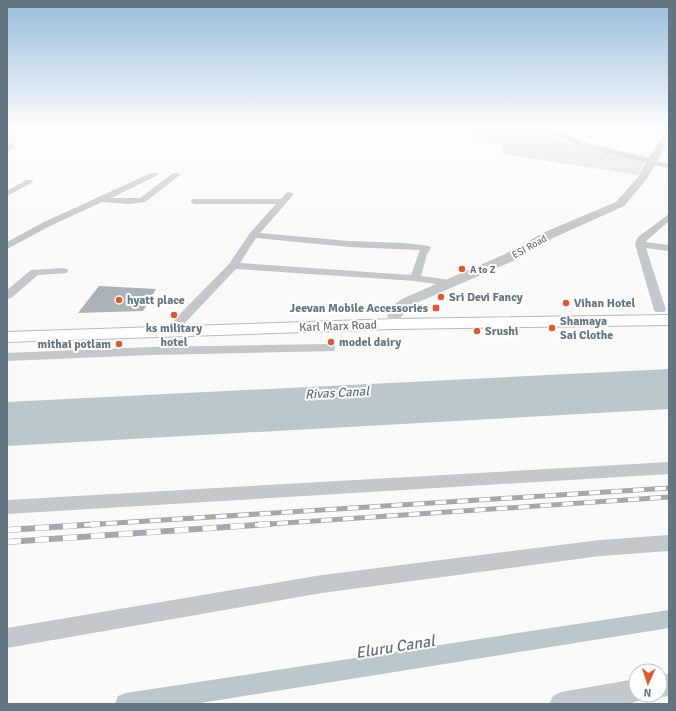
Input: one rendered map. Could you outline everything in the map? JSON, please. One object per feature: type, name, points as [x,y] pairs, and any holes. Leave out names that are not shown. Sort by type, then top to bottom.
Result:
[{"type":"main road","name":"Karl Marx Road","points":[[7,326],[179,322],[249,325],[659,314]]},
{"type":"main road","name":"Karl Marx Road","points":[[7,337],[394,316],[506,317]]},
{"type":"street","points":[[649,161],[669,166]]},
{"type":"street","name":"ESI Road","points":[[394,316],[401,306],[508,258],[549,235],[620,204],[642,178],[652,162]]},
{"type":"street","points":[[7,246],[47,224],[154,175]]},
{"type":"street","points":[[102,200],[142,200],[176,176]]},
{"type":"street","points":[[7,194],[29,182]]},
{"type":"street","points":[[179,322],[233,266],[253,236],[290,194]]},
{"type":"street","points":[[195,200],[283,202]]},
{"type":"street","points":[[659,314],[640,244],[641,239],[669,217]]},
{"type":"street","points":[[253,236],[349,244],[426,248],[422,254],[416,278]]},
{"type":"street","points":[[640,244],[669,248]]},
{"type":"street","points":[[233,266],[416,278],[450,283]]},
{"type":"street","points":[[7,296],[35,272],[64,271]]},
{"type":"street","points":[[7,357],[151,351],[329,348]]},
{"type":"street","points":[[7,507],[669,468]]},
{"type":"street","points":[[7,638],[322,584],[600,548],[669,543]]},
{"type":"street","points":[[561,704],[628,692]]},
{"type":"shaded area","points":[[549,161],[637,161],[644,163],[638,175]]},
{"type":"water","name":"Rivas Canal","points":[[669,369],[669,409],[7,446],[7,402]]},
{"type":"building","name":"hyatt place","points":[[99,286],[156,289],[143,311],[78,313]]},
{"type":"waterway","name":"Eluru Canal","points":[[126,704],[669,619]]},
{"type":"railway","points":[[84,525],[669,488]]},
{"type":"railway","points":[[255,525],[669,497]]},
{"type":"railway","points":[[7,530],[100,524]]},
{"type":"railway","points":[[7,542],[270,524]]},
{"type":"place","name":"A to Z","points":[[462,269]]},
{"type":"place","name":"Sri Devi Fancy","points":[[441,297]]},
{"type":"place","name":"hyatt place","points":[[119,300]]},
{"type":"place","name":"Vihan Hotel","points":[[566,303]]},
{"type":"place","name":"Jeevan Mobile Accessories","points":[[436,308]]},
{"type":"place","name":"ks military hotel","points":[[174,315]]},
{"type":"place","name":"Shamaya Sai Clothe","points":[[552,328]]},
{"type":"place","name":"Srushi","points":[[477,331]]},
{"type":"place","name":"model dairy","points":[[331,342]]},
{"type":"place","name":"mithai potlam","points":[[119,344]]}]
